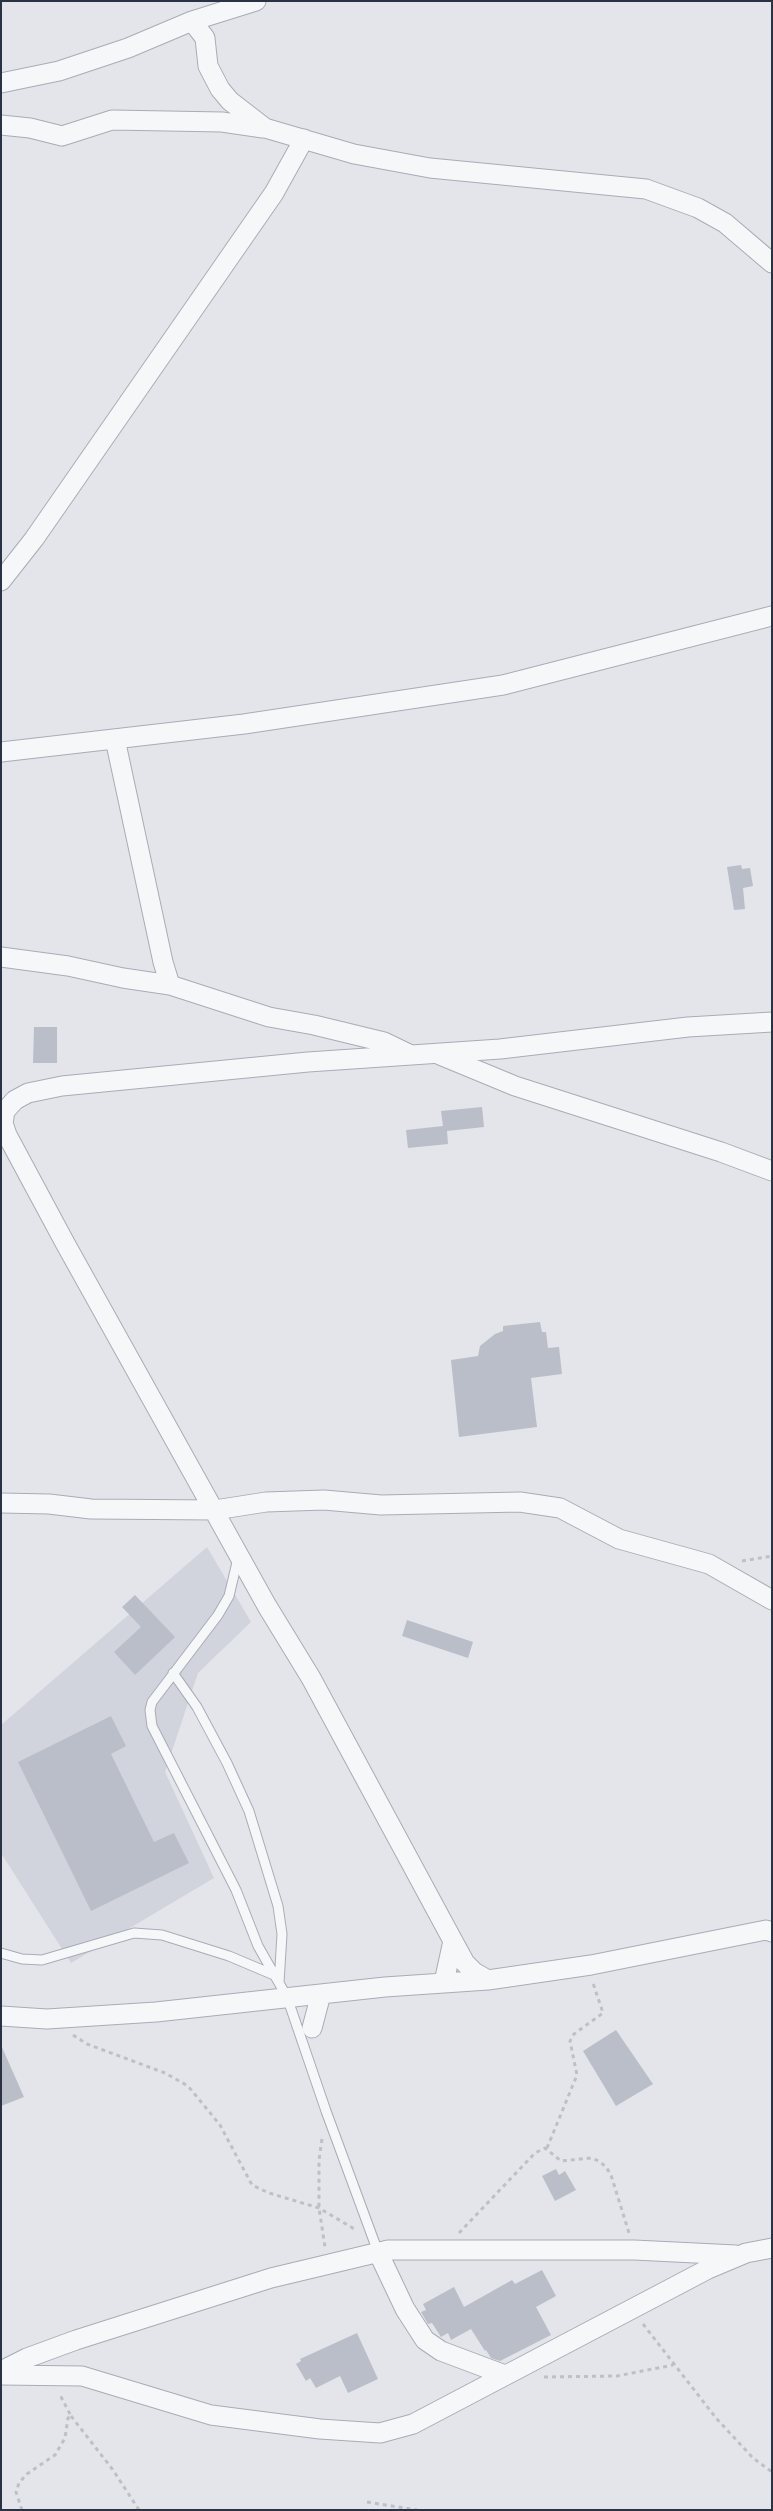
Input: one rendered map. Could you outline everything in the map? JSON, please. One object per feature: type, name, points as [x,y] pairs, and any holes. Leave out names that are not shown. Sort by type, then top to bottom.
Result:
[{"type":"street","points":[[1,83],[59,71],[119,51],[192,21],[256,1]]},
{"type":"street","points":[[192,21],[205,38],[208,66],[220,89],[230,101],[265,128]]},
{"type":"street","points":[[1,125],[30,128],[62,136],[112,120],[222,122],[265,128],[354,154],[430,168],[646,189],[698,208],[724,223],[772,263]]},
{"type":"street","points":[[1,581],[34,539],[268,201],[304,139]]},
{"type":"street","points":[[1,752],[244,724],[503,686],[772,616]]},
{"type":"street","points":[[116,739],[163,962],[170,985]]},
{"type":"street","points":[[1,957],[68,966],[123,978],[170,985],[269,1017],[314,1025],[384,1042],[412,1055]]},
{"type":"street","points":[[488,1980],[474,1972],[465,1963],[311,1678],[238,1555],[215,1510],[16,1154],[3,1123],[3,1111],[15,1100],[28,1093],[62,1086],[308,1062],[500,1049],[688,1027],[772,1022]]},
{"type":"street","points":[[436,1054],[515,1086],[721,1152],[772,1172]]},
{"type":"street","points":[[1,1503],[49,1504],[92,1509],[215,1510],[266,1502],[314,1500],[381,1505],[520,1502],[560,1508],[619,1540],[709,1564],[772,1600]]},
{"type":"street","points":[[1,2016],[48,2019],[156,2012],[280,1985],[321,1994],[444,1982],[488,1980],[590,1965],[766,1930],[772,1932]]},
{"type":"street","points":[[444,1982],[453,1941]]},
{"type":"street","points":[[312,2028],[321,1994]]},
{"type":"street","points":[[376,2247],[405,2309],[426,2340],[449,2355],[511,2372]]},
{"type":"street","points":[[1,2373],[28,2358],[93,2335],[271,2278],[329,2265],[376,2247],[634,2250],[741,2255]]},
{"type":"street","points":[[1,2373],[82,2376],[108,2382],[177,2406],[212,2415],[267,2424],[368,2434],[413,2424],[631,2308],[741,2255],[772,2248]]},
{"type":"lane","points":[[238,1555],[228,1596],[218,1614],[152,1702],[150,1710],[152,1726],[236,1890],[258,1946],[280,1985],[376,2247]]},
{"type":"lane","points":[[173,1673],[198,1707],[228,1763],[249,1811],[278,1906],[282,1934],[280,1985]]},
{"type":"lane","points":[[1,1953],[22,1959],[42,1960],[134,1933],[162,1935],[228,1956],[280,1985]]},
{"type":"path","points":[[445,2248],[490,2198],[535,2153],[547,2148],[577,2075],[570,2041],[574,2034],[603,2013],[594,1989],[590,1965]]},
{"type":"path","points":[[71,2034],[86,2044],[165,2073],[188,2086],[220,2125],[252,2185],[269,2193],[318,2208],[376,2247]]},
{"type":"path","points":[[326,2111],[319,2160],[318,2208],[329,2265]]},
{"type":"path","points":[[547,2148],[560,2160],[591,2158],[599,2161],[606,2167],[611,2175],[634,2250]]},
{"type":"path","points":[[631,2308],[674,2365],[738,2442],[753,2458],[772,2472]]},
{"type":"path","points":[[511,2372],[540,2377],[617,2376],[674,2365]]},
{"type":"path","points":[[52,2375],[65,2407],[113,2470],[139,2510]]},
{"type":"path","points":[[22,2510],[16,2492],[18,2483],[60,2448],[66,2438],[68,2418],[71,2416]]},
{"type":"path","points":[[367,2502],[417,2510]]},
{"type":"shaded area","points":[[207,1547],[251,1622],[198,1673],[165,1772],[214,1878],[71,1963],[1,1853],[1,1725]]},
{"type":"building","points":[[741,865],[742,869],[750,868],[753,886],[743,888],[745,909],[734,910],[727,867]]},
{"type":"building","points":[[34,1027],[57,1027],[57,1063],[33,1063]]},
{"type":"building","points":[[482,1107],[484,1127],[447,1131],[448,1144],[408,1148],[406,1130],[443,1126],[441,1111]]},
{"type":"building","points":[[540,1322],[542,1332],[546,1332],[548,1348],[559,1347],[562,1374],[531,1378],[537,1427],[459,1437],[451,1360],[478,1356],[480,1346],[495,1334],[503,1331],[503,1326]]},
{"type":"building","points":[[135,1595],[175,1637],[135,1675],[114,1652],[141,1627],[122,1607]]},
{"type":"building","points":[[407,1620],[473,1642],[468,1658],[402,1636]]},
{"type":"building","points":[[111,1716],[126,1746],[111,1754],[154,1842],[174,1833],[189,1863],[91,1911],[18,1762]]},
{"type":"building","points":[[616,2030],[653,2084],[616,2106],[583,2051]]},
{"type":"building","points":[[1,2045],[24,2097],[1,2106]]},
{"type":"building","points":[[556,2169],[559,2175],[565,2171],[576,2190],[555,2201],[542,2176]]},
{"type":"building","points":[[542,2270],[556,2296],[536,2307],[551,2335],[500,2361],[491,2358],[471,2329],[451,2340],[448,2333],[441,2337],[432,2323],[428,2324],[421,2312],[426,2310],[423,2304],[454,2287],[464,2307],[512,2280],[515,2284]]},
{"type":"building","points":[[357,2333],[378,2379],[348,2393],[340,2376],[316,2388],[310,2378],[306,2381],[296,2364],[301,2361],[300,2359]]}]
